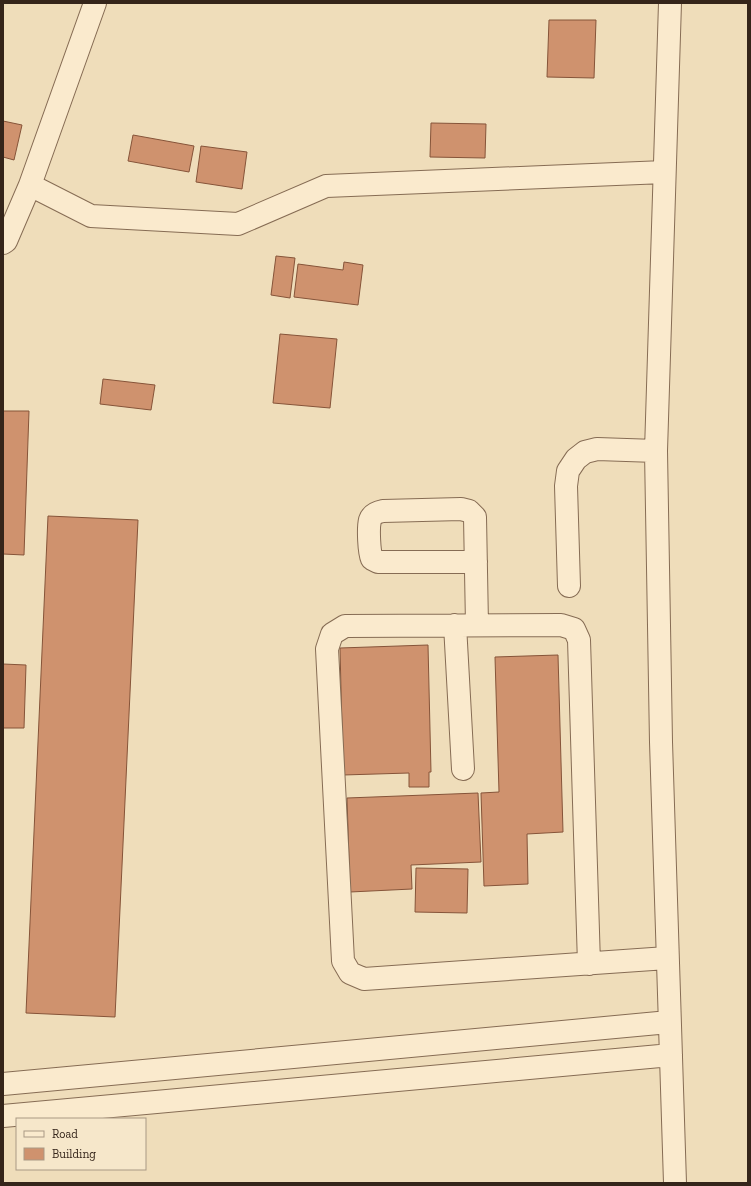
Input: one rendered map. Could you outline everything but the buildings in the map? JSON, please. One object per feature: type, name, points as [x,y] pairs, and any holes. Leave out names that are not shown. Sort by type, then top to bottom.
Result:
[{"type":"street","points":[[3,243],[6,241],[30,185],[94,3]]},
{"type":"street","points":[[670,3],[656,451],[667,958],[675,1183]]},
{"type":"street","points":[[30,185],[91,216],[238,224],[326,186],[664,172]]},
{"type":"street","points":[[569,586],[566,486],[568,471],[576,459],[585,452],[597,449],[656,451]]},
{"type":"street","points":[[476,562],[378,562],[372,559],[369,552],[370,520],[376,513],[383,511],[470,511],[475,517],[476,562],[477,625]]},
{"type":"street","points":[[456,625],[463,769]]},
{"type":"street","points":[[590,964],[579,640],[574,629],[561,625],[345,626],[332,634],[327,649],[343,961],[350,972],[364,979],[590,964],[667,958]]},
{"type":"street","points":[[3,1084],[669,1022]]},
{"type":"street","points":[[3,1116],[671,1055]]}]
